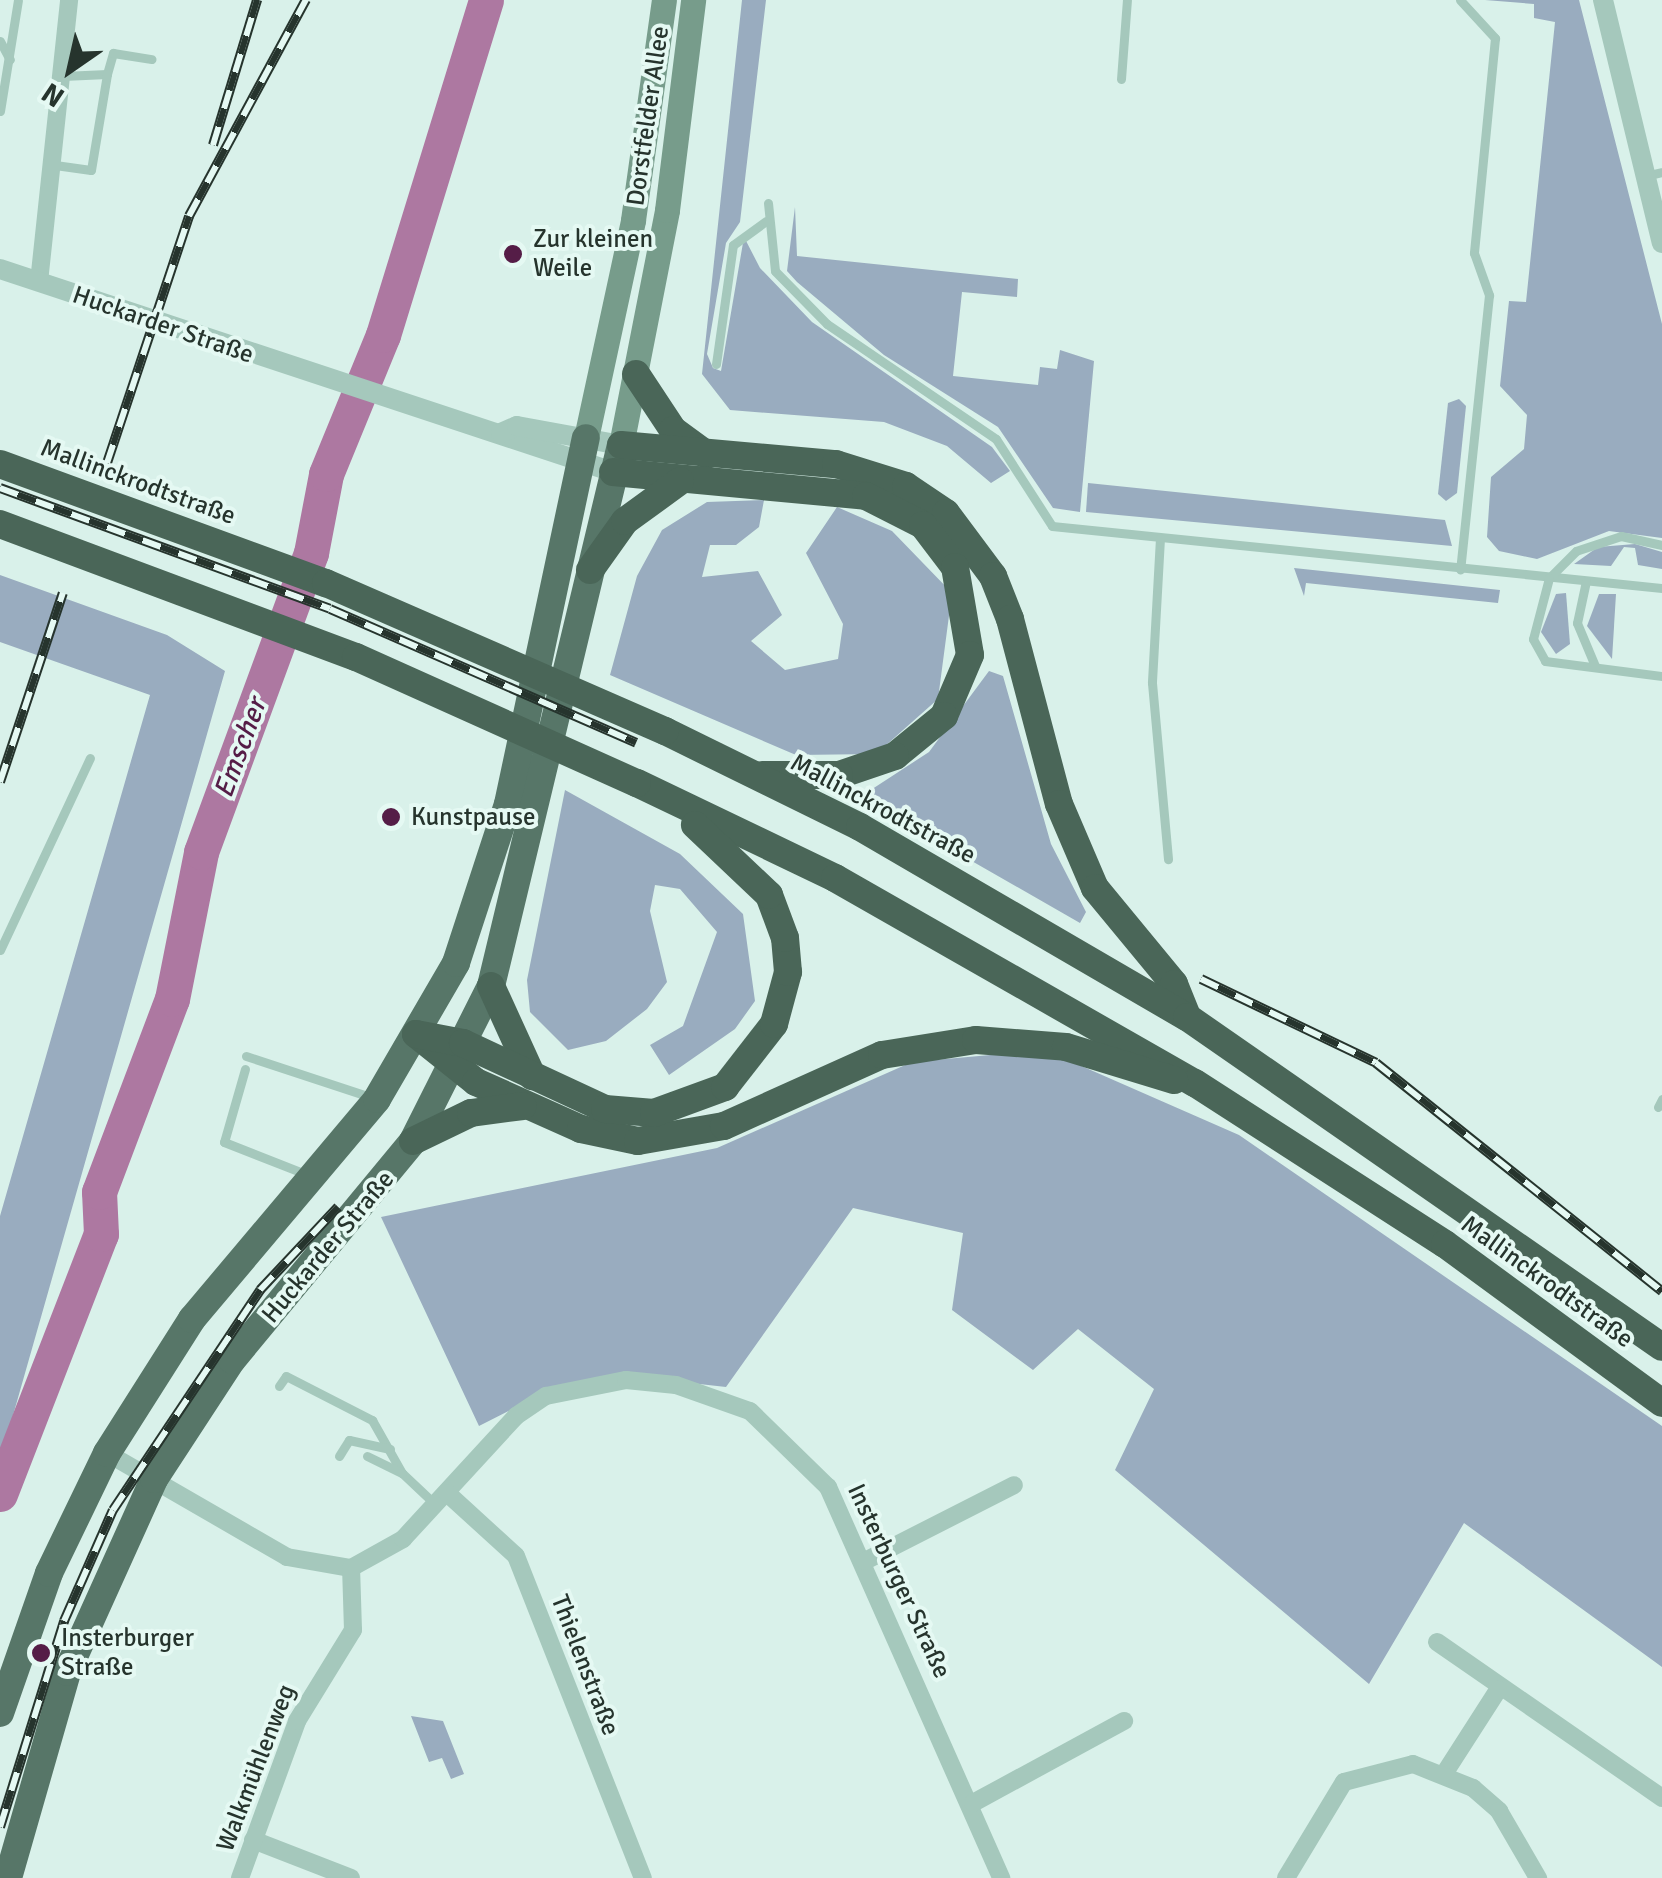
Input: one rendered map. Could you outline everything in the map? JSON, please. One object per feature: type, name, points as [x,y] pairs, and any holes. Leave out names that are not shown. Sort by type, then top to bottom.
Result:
[{"type":"highway","points":[[636,374],[673,430],[708,456]]},
{"type":"highway","points":[[617,459],[708,456],[876,474],[946,513],[972,542],[1010,620],[1081,857],[1118,924],[1174,984],[1187,1016]]},
{"type":"highway","points":[[617,459],[680,481],[830,488],[896,507],[942,544],[965,588],[964,680],[918,740],[839,775],[756,775]]},
{"type":"highway","name":"Mallinckrodtstraße","points":[[0,464],[202,537],[665,732],[756,775],[1187,1016],[1662,1347]]},
{"type":"highway","points":[[590,570],[625,521],[680,481]]},
{"type":"highway","name":"Mallinckrodtstraße","points":[[0,524],[187,590],[638,782],[1039,989],[1195,1083],[1445,1244],[1662,1404]]},
{"type":"highway","points":[[412,1141],[471,1113],[531,1094],[632,1114],[699,1101],[748,1063],[783,999],[785,938],[770,895],[733,852],[638,782]]},
{"type":"highway","points":[[490,986],[531,1094]]},
{"type":"highway","points":[[416,1034],[618,1139],[664,1140],[724,1126],[882,1055],[976,1040],[1066,1047],[1195,1083]]},
{"type":"main road","name":"Dorstfelder Allee","points":[[577,466],[633,220],[664,0]]},
{"type":"main road","name":"Dorstfelder Allee","points":[[617,459],[636,374],[693,0]]},
{"type":"main road","name":"Huckarder Straße","points":[[8,1878],[67,1672],[154,1480],[232,1360],[412,1141],[490,986],[617,459]]},
{"type":"main road","points":[[0,1713],[49,1574],[107,1453],[192,1319],[314,1179],[377,1099],[416,1034],[490,871],[577,466]]},
{"type":"street","name":"Huckarder Straße","points":[[68,0],[55,166],[39,282],[412,411],[501,433],[577,466],[617,459]]},
{"type":"street","points":[[1603,0],[1652,174],[1662,243]]},
{"type":"street","points":[[0,269],[39,282]]},
{"type":"street","name":"Huckarder Straße","points":[[501,433],[517,426],[586,438],[617,459]]},
{"type":"street","name":"Insterburger Straße","points":[[351,1568],[388,1551],[546,1396],[626,1380],[676,1385],[750,1411],[794,1446],[828,1488],[973,1804],[1001,1878]]},
{"type":"street","points":[[107,1453],[287,1557],[351,1568]]},
{"type":"street","points":[[865,1562],[1014,1486]]},
{"type":"street","name":"Thielenstraße","points":[[442,1499],[516,1556],[642,1878]]},
{"type":"street","name":"Walkmühlenweg","points":[[240,1878],[310,1692],[353,1630],[351,1568]]},
{"type":"street","points":[[1437,1642],[1498,1690],[1662,1798]]},
{"type":"street","points":[[1444,1774],[1498,1690]]},
{"type":"street","points":[[973,1804],[1124,1721]]},
{"type":"street","points":[[1286,1878],[1344,1782],[1384,1765],[1444,1774],[1499,1811],[1538,1878]]},
{"type":"street","points":[[253,1840],[351,1878]]},
{"type":"lane","points":[[0,111],[18,0]]},
{"type":"lane","points":[[1120,79],[1126,0]]},
{"type":"lane","points":[[1460,0],[1495,38],[1474,253],[1489,295],[1460,568]]},
{"type":"lane","points":[[0,42],[10,60]]},
{"type":"lane","points":[[55,166],[92,170],[113,52],[152,58]]},
{"type":"lane","points":[[63,76],[108,74]]},
{"type":"lane","points":[[768,202],[766,250],[797,295],[996,440],[1042,519],[1160,538],[1662,588]]},
{"type":"lane","points":[[716,364],[734,246],[766,221]]},
{"type":"lane","points":[[1160,538],[1152,684],[1168,859]]},
{"type":"lane","points":[[1662,545],[1597,541],[1549,578],[1533,626],[1536,649],[1545,660],[1662,676]]},
{"type":"lane","points":[[1586,582],[1577,624],[1597,668]]},
{"type":"lane","points":[[0,950],[90,758]]},
{"type":"lane","points":[[246,1056],[377,1099]]},
{"type":"lane","points":[[245,1070],[224,1142],[314,1179]]},
{"type":"lane","points":[[279,1386],[286,1376],[356,1410],[392,1450],[402,1473]]},
{"type":"lane","points":[[339,1456],[363,1438],[392,1450]]},
{"type":"lane","points":[[367,1456],[442,1499]]},
{"type":"shaded area","points":[[742,0],[766,0],[740,222],[726,243],[707,354],[713,368],[721,371],[744,237],[760,268],[812,322],[992,447],[1010,471],[991,483],[947,446],[884,422],[730,410],[702,374]]},
{"type":"shaded area","points":[[1485,0],[1579,0],[1662,324],[1662,538],[1609,531],[1537,559],[1499,551],[1487,537],[1491,477],[1524,449],[1527,415],[1500,386],[1509,301],[1526,302],[1555,22],[1534,18],[1534,4]]},
{"type":"shaded area","points":[[795,207],[797,256],[1018,279],[1017,297],[962,292],[953,376],[1038,385],[1040,367],[1057,369],[1060,350],[1094,361],[1080,512],[1053,508],[998,427],[884,355],[797,282],[787,271]]},
{"type":"shaded area","points":[[1459,399],[1466,406],[1457,493],[1446,501],[1438,494],[1448,403]]},
{"type":"shaded area","points":[[1088,483],[1445,520],[1452,546],[1086,512]]},
{"type":"shaded area","points":[[764,500],[759,527],[736,545],[710,545],[702,577],[758,571],[782,615],[751,641],[785,670],[838,659],[843,624],[806,553],[837,507],[892,531],[952,593],[938,699],[876,754],[796,755],[610,675],[637,576],[662,530],[707,502]]},
{"type":"shaded area","points":[[1635,544],[1662,552],[1662,569],[1638,565],[1635,548],[1624,547],[1611,566],[1574,564],[1598,547]]},
{"type":"shaded area","points":[[1294,568],[1500,590],[1498,603],[1306,583],[1304,596]]},
{"type":"shaded area","points":[[0,575],[167,635],[225,671],[0,1461],[0,1216],[150,695],[0,642]]},
{"type":"shaded area","points":[[1566,593],[1570,644],[1556,654],[1541,632],[1556,594]]},
{"type":"shaded area","points":[[1599,594],[1616,594],[1612,659],[1587,626]]},
{"type":"shaded area","points":[[989,671],[1003,676],[1051,844],[1086,912],[1080,923],[860,797],[929,752]]},
{"type":"shaded area","points":[[565,790],[680,854],[743,914],[755,1001],[735,1029],[669,1075],[650,1045],[683,1026],[717,932],[680,889],[655,885],[650,911],[667,982],[647,1009],[606,1041],[568,1050],[530,1012],[527,980]]},
{"type":"shaded area","points":[[1045,1050],[1239,1135],[1662,1426],[1662,1667],[1464,1523],[1369,1684],[1115,1470],[1154,1389],[1078,1329],[1033,1370],[952,1310],[963,1233],[853,1208],[726,1387],[628,1376],[550,1390],[479,1426],[381,1217],[717,1148],[912,1062]]},
{"type":"shaded area","points":[[411,1716],[443,1721],[464,1774],[451,1779],[442,1758],[429,1762]]},
{"type":"waterway","name":"Emscher","points":[[0,1494],[101,1234],[99,1192],[172,999],[201,852],[311,553],[326,474],[383,335],[486,0]]},
{"type":"railway","points":[[213,145],[257,0]]},
{"type":"railway","points":[[107,463],[189,216],[306,0]]},
{"type":"railway","points":[[0,488],[330,609],[636,743]]},
{"type":"railway","points":[[0,782],[63,593]]},
{"type":"railway","points":[[1201,979],[1376,1063],[1662,1291]]},
{"type":"railway","points":[[0,1827],[64,1621],[113,1510],[260,1290],[338,1207]]},
{"type":"place","name":"Zur kleinen Weile","points":[[513,254]]},
{"type":"place","name":"Kunstpause","points":[[391,817]]},
{"type":"place","name":"Insterburger Straße","points":[[41,1653]]}]
